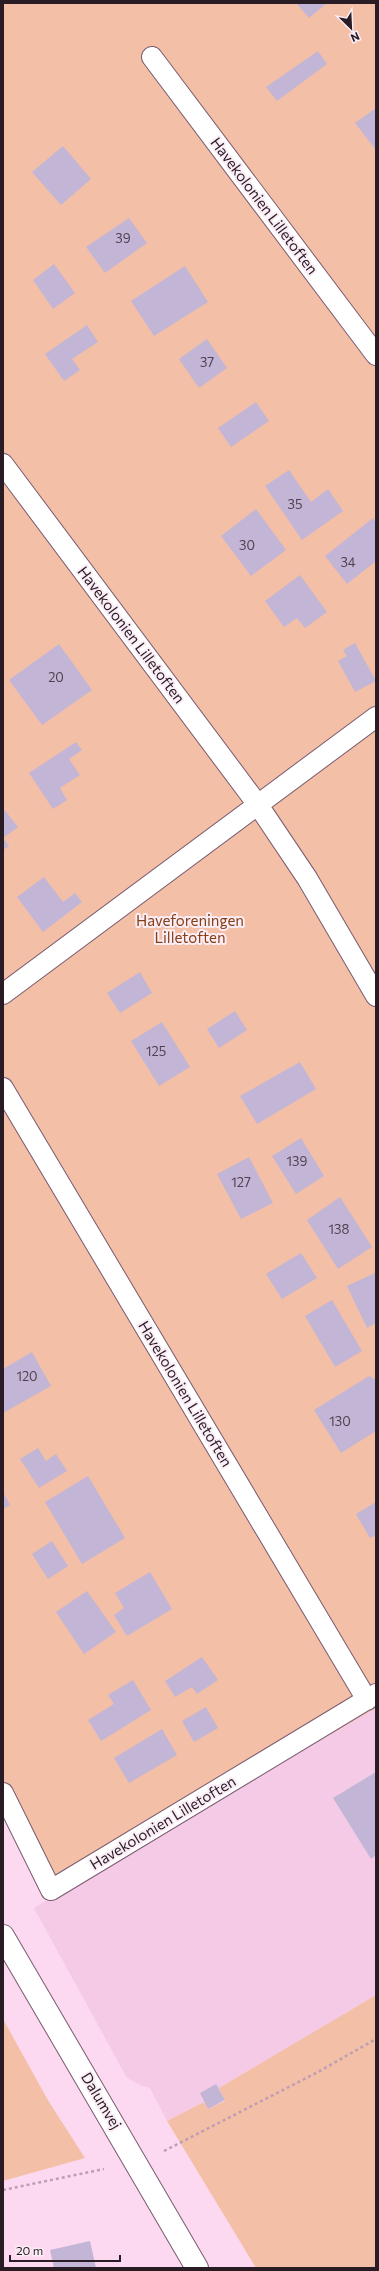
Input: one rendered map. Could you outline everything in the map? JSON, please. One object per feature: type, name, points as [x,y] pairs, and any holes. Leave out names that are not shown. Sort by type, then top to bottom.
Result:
[{"type":"street","name":"Dalumvej","points":[[3,1936],[138,2164],[197,2268]]},
{"type":"lane","name":"Havekolonien Lilletoften","points":[[152,57],[376,354]]},
{"type":"lane","name":"Havekolonien Lilletoften","points":[[3,464],[258,805],[307,878],[376,996]]},
{"type":"lane","points":[[3,994],[376,717]]},
{"type":"lane","name":"Havekolonien Lilletoften","points":[[3,1088],[371,1697],[51,1890],[3,1793]]},
{"type":"path","points":[[3,2190],[83,2172],[138,2164],[318,2072],[376,2039]]},
{"type":"shaded area","points":[[376,1708],[376,1995],[219,2088],[225,2100],[208,2109],[204,2102],[167,2121],[150,2088],[140,2085],[127,2078],[34,1908]]},
{"type":"green space","name":"Haveforeningen Lilletoften","points":[[3,3],[376,3],[376,1708],[47,1900],[3,1812]]},
{"type":"green space","points":[[376,1995],[376,2268],[256,2268],[167,2121],[204,2102],[208,2109],[225,2101],[219,2088]]},
{"type":"green space","points":[[3,2019],[49,2102],[85,2158],[3,2181]]},
{"type":"building","points":[[327,3],[309,18],[297,4]]},
{"type":"building","points":[[318,51],[327,64],[277,101],[266,87]]},
{"type":"building","points":[[376,108],[376,150],[355,123]]},
{"type":"building","points":[[63,146],[91,179],[61,205],[32,172]]},
{"type":"building","points":[[129,218],[147,243],[105,273],[86,247]]},
{"type":"building","points":[[54,264],[75,293],[53,309],[33,280]]},
{"type":"building","points":[[185,266],[208,302],[154,336],[131,301]]},
{"type":"building","points":[[87,325],[98,342],[72,359],[80,370],[64,381],[45,354]]},
{"type":"building","points":[[207,339],[227,368],[199,388],[179,359]]},
{"type":"building","points":[[256,402],[269,421],[231,447],[218,428]]},
{"type":"building","points":[[289,470],[311,502],[328,489],[343,511],[302,540],[265,486]]},
{"type":"building","points":[[256,509],[286,550],[251,576],[221,536]]},
{"type":"building","points":[[373,518],[376,522],[376,561],[347,584],[325,556]]},
{"type":"building","points":[[300,575],[327,612],[305,628],[297,618],[284,627],[265,601]]},
{"type":"building","points":[[355,643],[376,681],[355,692],[338,661],[347,656],[343,650]]},
{"type":"building","points":[[59,644],[92,690],[42,725],[9,680]]},
{"type":"building","points":[[76,742],[82,750],[69,759],[80,775],[60,788],[67,800],[53,809],[29,773]]},
{"type":"building","points":[[3,808],[18,827],[3,838]]},
{"type":"building","points":[[3,838],[9,846],[3,850]]},
{"type":"building","points":[[44,877],[63,902],[75,893],[82,902],[43,932],[17,897]]},
{"type":"building","points":[[140,972],[152,993],[120,1013],[107,993]]},
{"type":"building","points":[[235,1011],[247,1030],[219,1048],[207,1029]]},
{"type":"building","points":[[162,1022],[190,1067],[159,1086],[131,1041]]},
{"type":"building","points":[[300,1062],[316,1089],[257,1124],[240,1096]]},
{"type":"building","points":[[301,1138],[324,1176],[296,1194],[272,1156]]},
{"type":"building","points":[[249,1157],[273,1203],[241,1219],[217,1174]]},
{"type":"building","points":[[340,1197],[372,1247],[338,1269],[307,1220]]},
{"type":"building","points":[[301,1253],[317,1278],[282,1299],[266,1274]]},
{"type":"building","points":[[375,1273],[376,1323],[367,1328],[347,1286]]},
{"type":"building","points":[[332,1300],[362,1351],[335,1367],[305,1316]]},
{"type":"building","points":[[32,1352],[51,1386],[3,1413],[3,1369]]},
{"type":"building","points":[[369,1376],[376,1380],[376,1431],[341,1453],[314,1410]]},
{"type":"building","points":[[38,1448],[46,1461],[56,1454],[67,1471],[39,1488],[20,1459]]},
{"type":"building","points":[[88,1476],[125,1538],[82,1564],[45,1502]]},
{"type":"building","points":[[3,1492],[10,1505],[3,1509]]},
{"type":"building","points":[[376,1502],[376,1535],[370,1538],[356,1514]]},
{"type":"building","points":[[52,1541],[68,1566],[48,1579],[32,1554]]},
{"type":"building","points":[[150,1572],[172,1609],[127,1636],[114,1615],[124,1608],[115,1593]]},
{"type":"building","points":[[87,1591],[116,1632],[84,1654],[56,1612]]},
{"type":"building","points":[[202,1657],[218,1680],[197,1694],[192,1687],[175,1697],[165,1681]]},
{"type":"building","points":[[133,1680],[151,1710],[101,1741],[88,1720],[114,1704],[108,1695]]},
{"type":"building","points":[[206,1707],[218,1728],[194,1742],[182,1721]]},
{"type":"building","points":[[162,1729],[177,1755],[129,1783],[114,1758]]},
{"type":"building","points":[[376,1772],[376,1855],[371,1859],[333,1798]]},
{"type":"building","points":[[216,2084],[225,2100],[208,2109],[200,2093]]},
{"type":"building","points":[[90,2241],[96,2268],[54,2268],[50,2250]]}]
